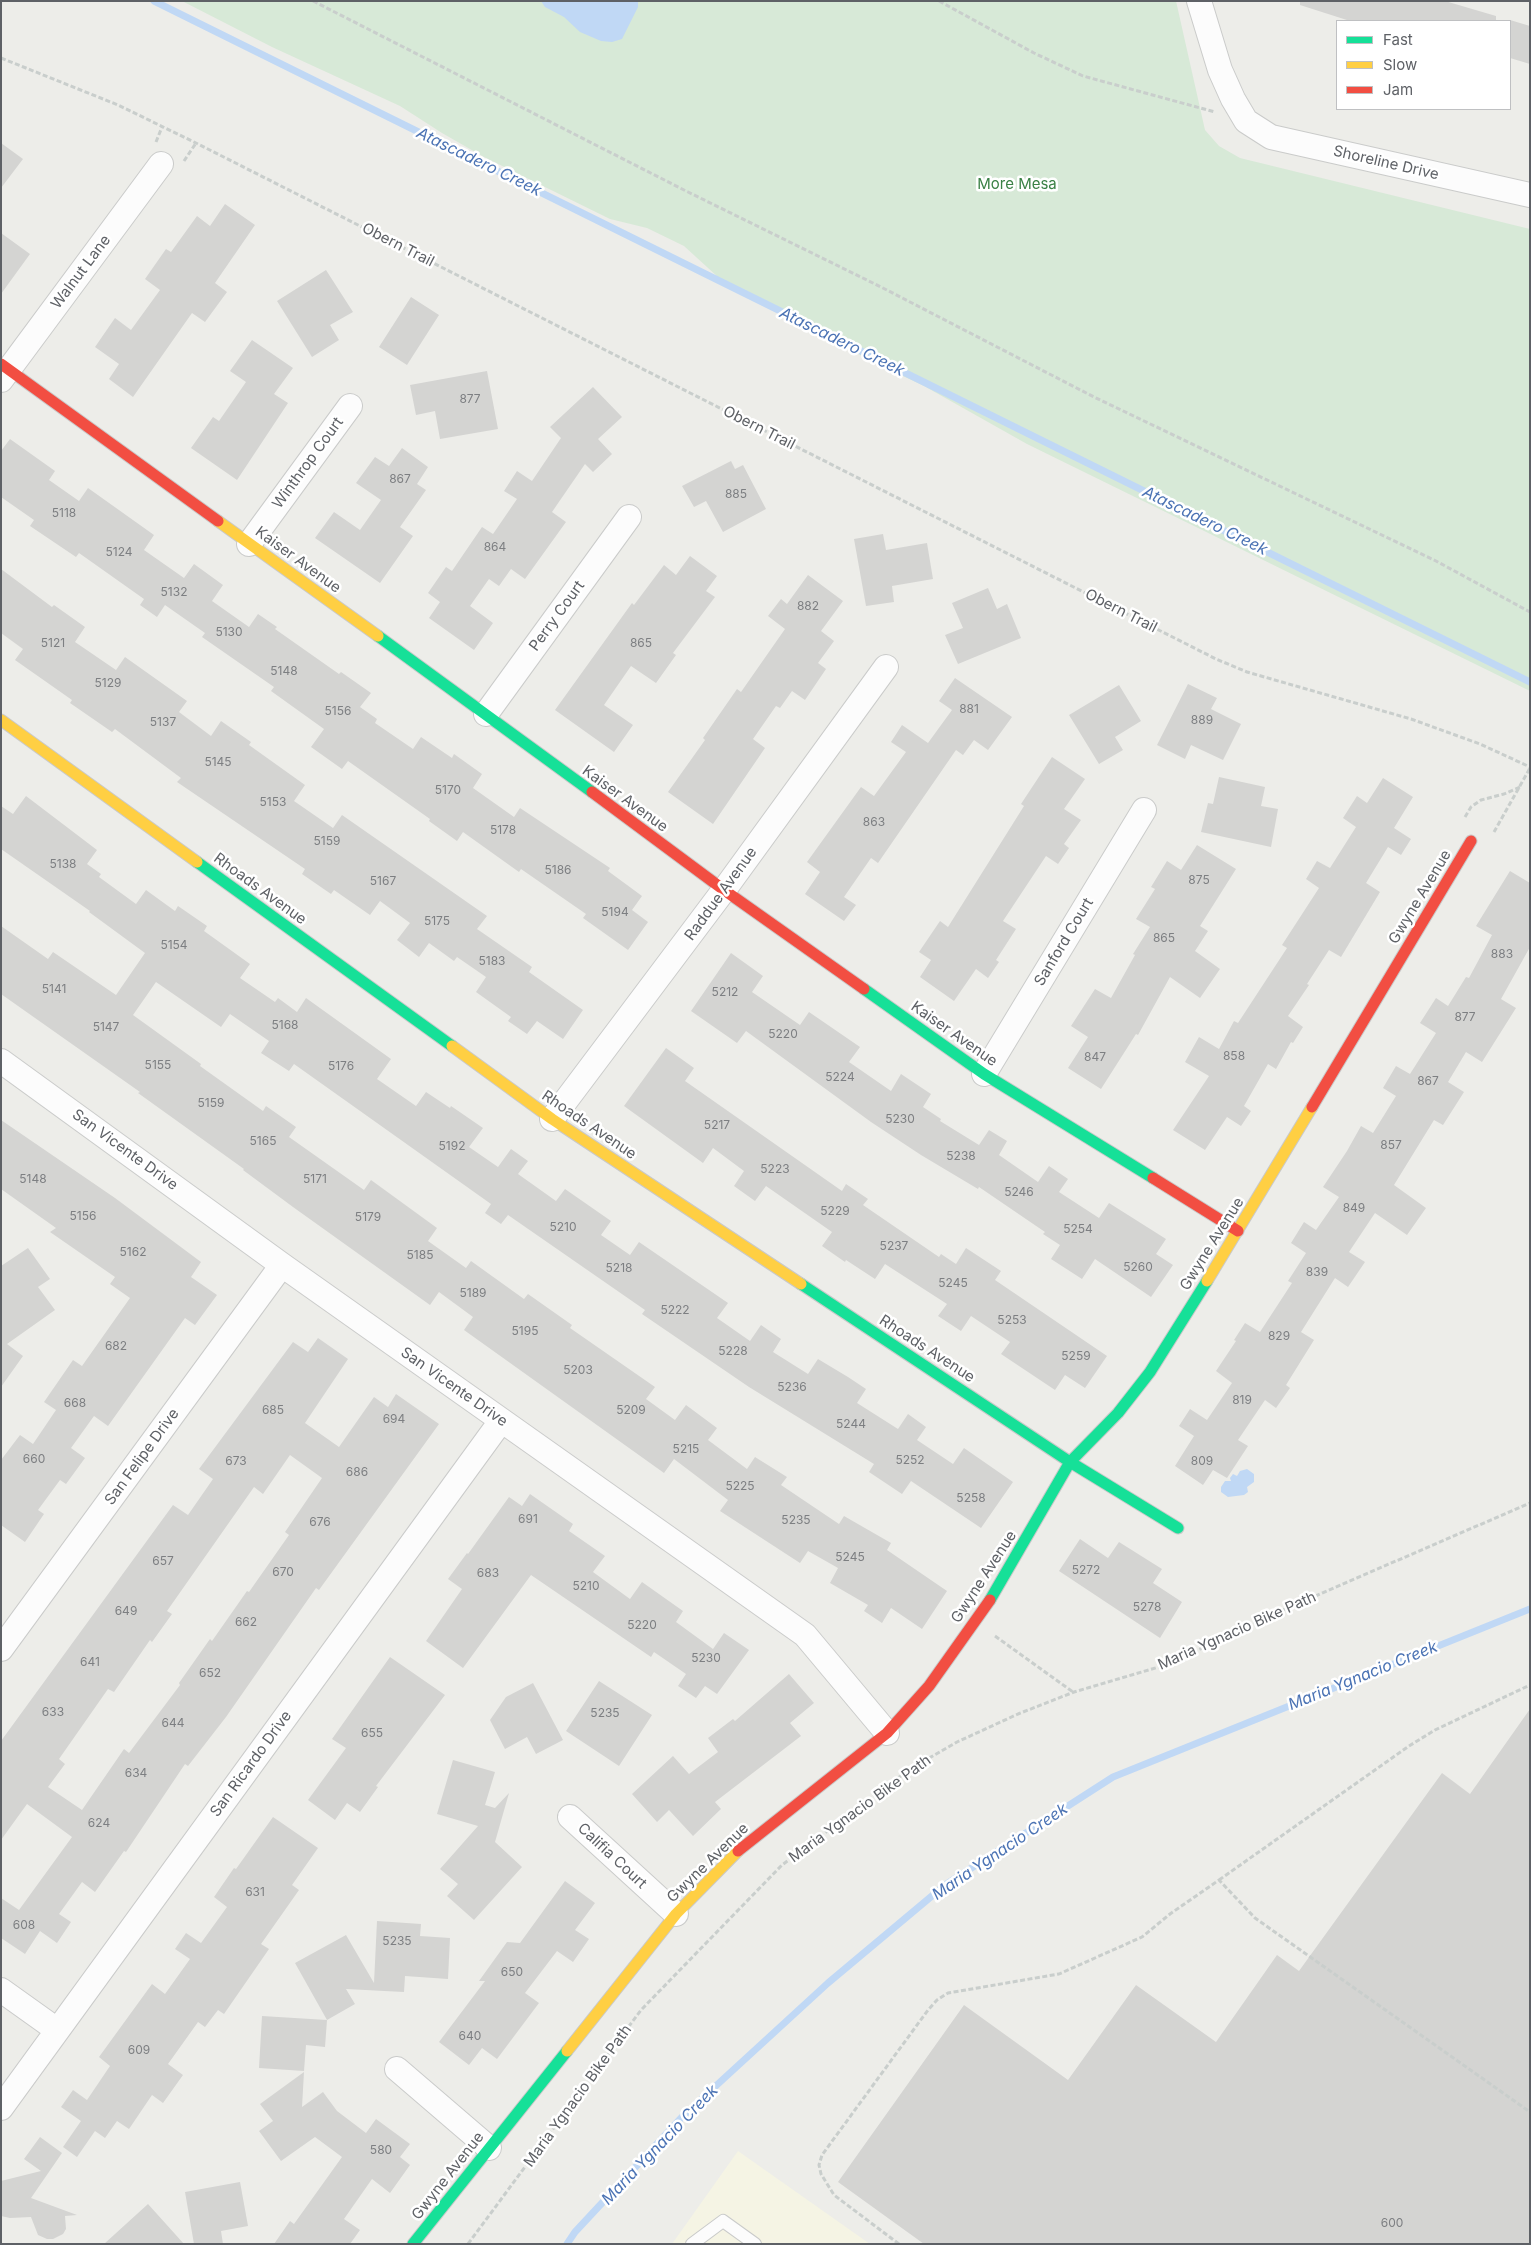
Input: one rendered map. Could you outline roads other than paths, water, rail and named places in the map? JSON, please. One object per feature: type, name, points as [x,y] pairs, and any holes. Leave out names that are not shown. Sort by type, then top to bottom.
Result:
[{"type":"street","name":"Shoreline Drive","points":[[1199,1],[1220,70],[1233,99],[1246,121],[1271,137],[1530,195]]},
{"type":"street","name":"Walnut Lane","points":[[4,371],[161,164]]},
{"type":"street","name":"Kaiser Avenue","points":[[4,371],[486,714],[724,890],[984,1074],[1238,1232]]},
{"type":"street","name":"Winthrop Court","points":[[249,544],[350,406]]},
{"type":"street","name":"Perry Court","points":[[486,714],[629,518]]},
{"type":"street","name":"Raddue Avenue","points":[[552,1119],[724,890],[886,667]]},
{"type":"street","name":"Rhoads Avenue","points":[[1,720],[552,1119],[1070,1462],[1178,1528]]},
{"type":"street","name":"Sanford Court","points":[[984,1074],[1144,810]]},
{"type":"street","name":"Gwyne Avenue","points":[[413,2244],[676,1914],[742,1847],[887,1733],[929,1686],[975,1621],[1018,1554],[1070,1462],[1118,1413],[1150,1372],[1238,1232],[1471,841]]},
{"type":"street","name":"San Vicente Drive","points":[[1,1060],[282,1265],[805,1635],[887,1733]]},
{"type":"street","name":"San Felipe Drive","points":[[1,1650],[282,1265]]},
{"type":"street","name":"San Ricardo Drive","points":[[1,2108],[501,1420]]},
{"type":"street","name":"Califia Court","points":[[570,1817],[676,1914]]},
{"type":"street","points":[[1,1990],[57,2030]]},
{"type":"street","points":[[397,2069],[489,2148]]},
{"type":"lane","points":[[692,2244],[723,2221],[755,2244]]},
{"type":"water","points":[[541,1],[638,1],[638,7],[622,39],[612,42],[601,41],[580,32],[564,17],[545,7]]},
{"type":"water","points":[[1247,1469],[1254,1474],[1254,1482],[1247,1487],[1248,1492],[1244,1495],[1228,1497],[1221,1492],[1221,1487],[1225,1481],[1231,1481],[1230,1478],[1233,1474],[1237,1476],[1240,1471]]},
{"type":"waterway","name":"Atascadero Creek","points":[[154,1],[1530,682]]},
{"type":"waterway","name":"Maria Ygnacio Creek","points":[[567,2244],[575,2232],[683,2116],[828,1983],[945,1885],[1113,1777],[1530,1609]]},
{"type":"park label","name":"More Mesa","points":[[1017,184]]}]
